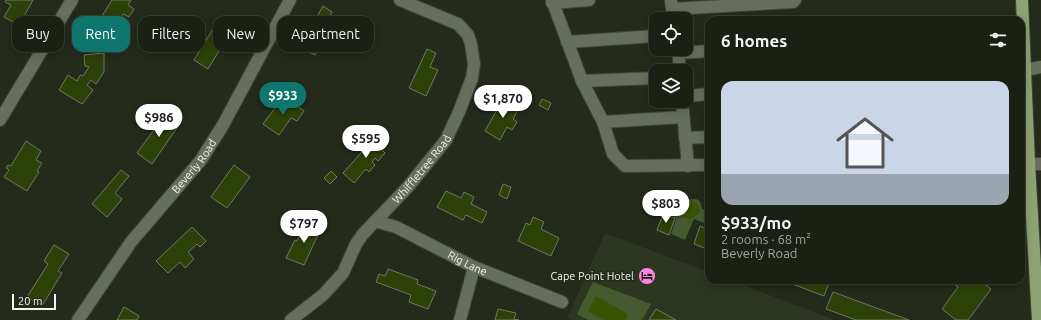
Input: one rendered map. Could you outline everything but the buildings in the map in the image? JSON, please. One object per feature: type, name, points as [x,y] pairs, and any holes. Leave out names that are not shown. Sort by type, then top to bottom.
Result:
[{"type":"main road","points":[[1022,0],[1022,16]]},
{"type":"main road","points":[[1025,58],[1035,164],[1026,188],[1039,306],[1038,320]]},
{"type":"street","points":[[0,120],[72,0]]},
{"type":"street","name":"Beverly Road","points":[[78,320],[131,242],[201,160],[223,125],[290,0]]},
{"type":"street","name":"Whiffletree Road","points":[[290,320],[323,295],[343,272],[356,244],[375,221],[407,188],[446,140],[472,78],[474,64],[471,44],[468,35],[458,24],[400,0]]},
{"type":"street","points":[[589,0],[552,1],[582,81],[603,122],[613,154],[625,166],[705,166]]},
{"type":"street","points":[[672,9],[793,2],[795,0]]},
{"type":"street","points":[[567,42],[649,36]]},
{"type":"street","points":[[693,51],[705,51]]},
{"type":"street","points":[[1026,70],[1041,67]]},
{"type":"street","points":[[582,81],[649,78]]},
{"type":"street","points":[[693,95],[705,94]]},
{"type":"street","points":[[682,108],[688,166]]},
{"type":"street","points":[[603,122],[683,117]]},
{"type":"street","points":[[685,138],[705,137]]},
{"type":"street","name":"Rig Lane","points":[[375,221],[396,227],[474,267],[562,302]]},
{"type":"street","points":[[460,320],[474,267]]},
{"type":"shaded area","points":[[679,196],[685,199],[695,199],[699,201],[702,209],[705,209],[705,223],[694,219],[685,240],[671,234],[676,219],[668,210],[673,199]]},
{"type":"shaded area","points":[[678,199],[685,202],[692,201],[697,203],[700,211],[690,220],[684,217],[685,215],[679,211],[675,211],[672,204],[674,200]]},
{"type":"shaded area","name":"Cape Point Hotel","points":[[605,233],[705,270],[705,284],[740,284],[835,320],[571,320],[567,318]]},
{"type":"shaded area","points":[[593,282],[651,304],[642,320],[588,320],[577,314]]},
{"type":"shaded area","points":[[596,296],[628,314],[625,320],[604,320],[588,311]]},
{"type":"place","name":"Cape Point Hotel","points":[[647,276]]}]
